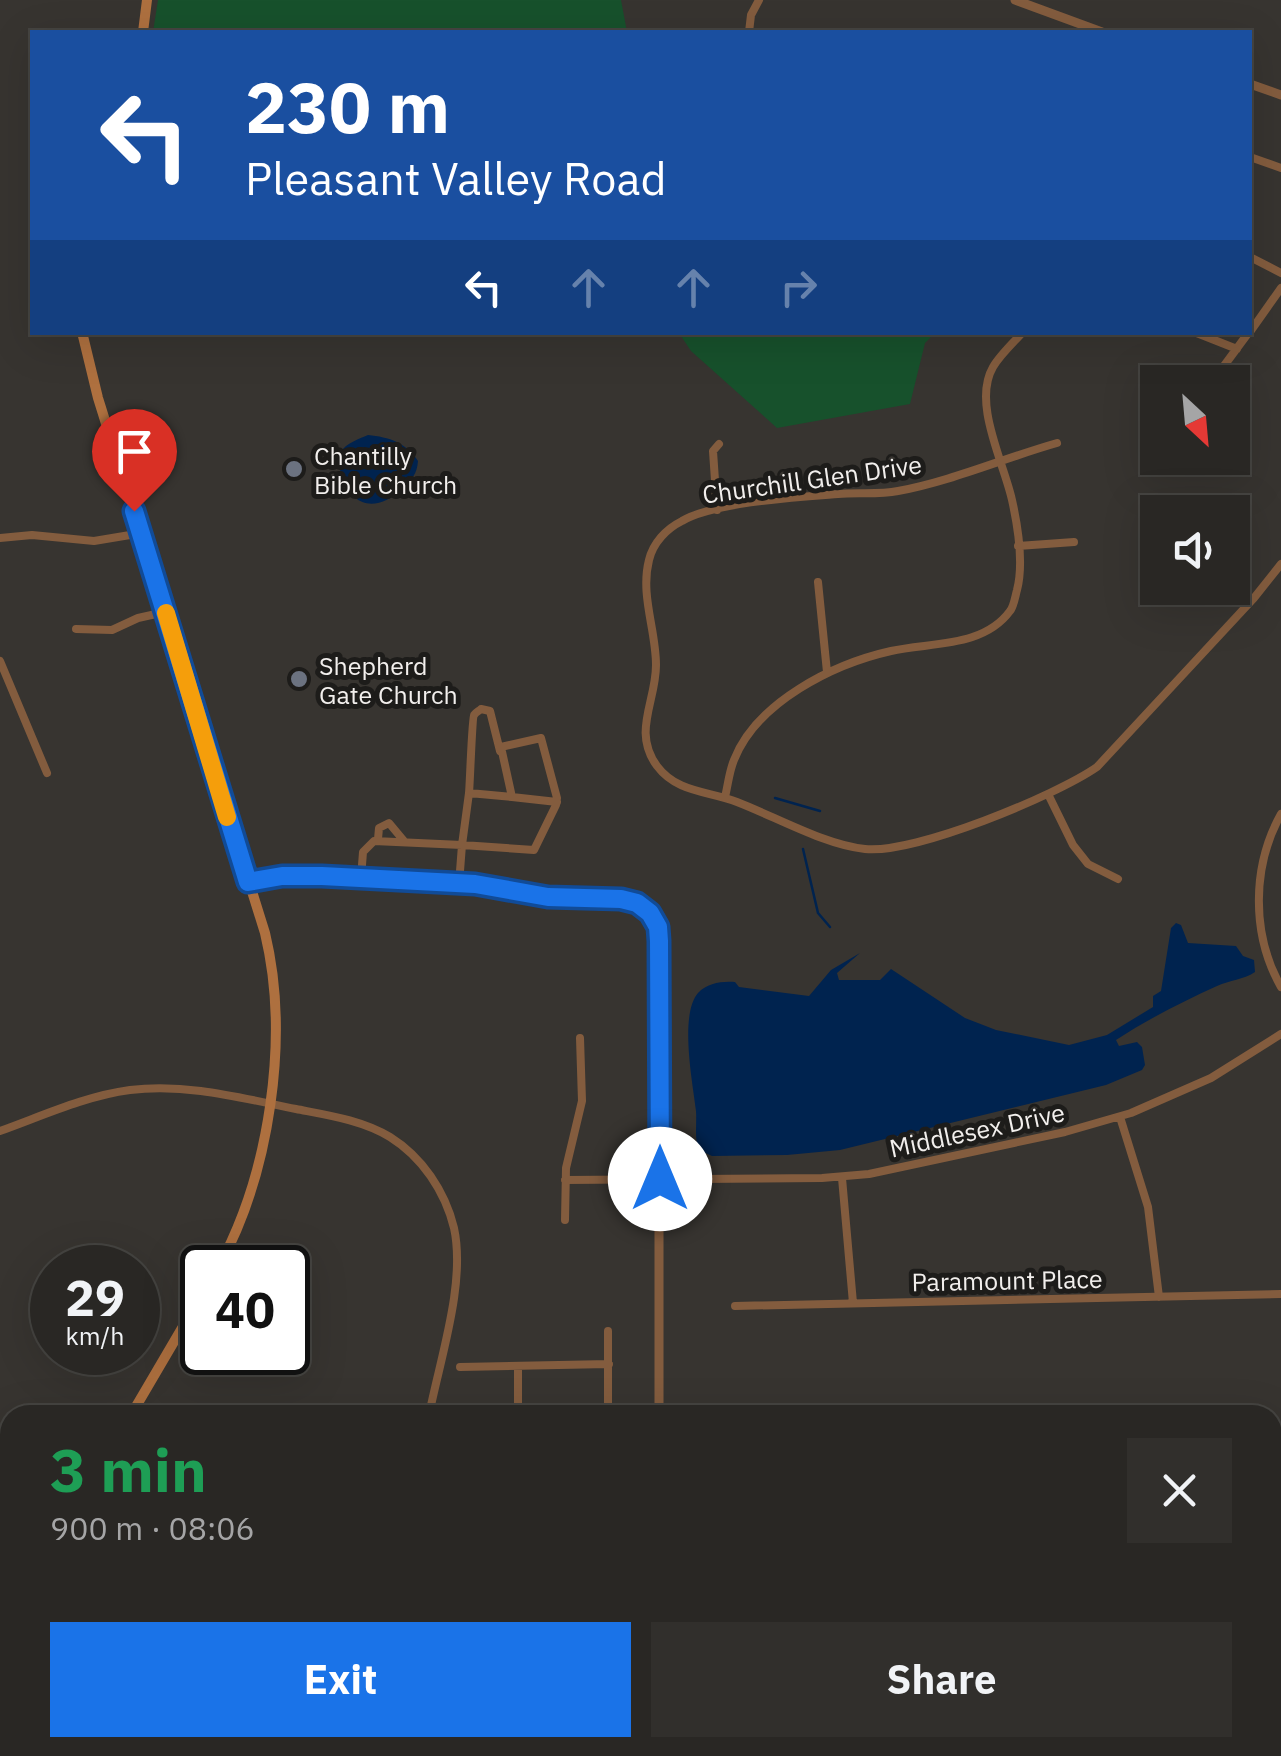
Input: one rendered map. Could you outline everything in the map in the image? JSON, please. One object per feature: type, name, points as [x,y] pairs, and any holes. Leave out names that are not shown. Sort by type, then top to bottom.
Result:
[{"type":"main road","points":[[144,30],[146,0]]},
{"type":"main road","points":[[83,335],[98,398],[270,954],[277,1004],[275,1069],[245,1208],[228,1245]]},
{"type":"main road","points":[[136,1405],[180,1331]]},
{"type":"street","points":[[750,30],[750,16],[760,0]]},
{"type":"street","points":[[1015,0],[1097,30]]},
{"type":"street","points":[[1252,85],[1281,95]]},
{"type":"street","points":[[1252,158],[1281,168]]},
{"type":"street","points":[[1252,257],[1281,273]]},
{"type":"street","points":[[1252,329],[1281,288]]},
{"type":"street","points":[[725,798],[733,762],[744,742],[789,694],[827,672],[887,651],[965,640],[990,629],[1012,610],[1021,574],[1018,546],[1012,500],[986,394],[992,368],[1020,335]]},
{"type":"street","points":[[1201,335],[1237,350]]},
{"type":"street","points":[[1225,365],[1248,335]]},
{"type":"street","points":[[717,510],[713,452],[720,444]]},
{"type":"street","name":"Churchill Glen Drive","points":[[1057,444],[896,492],[838,494],[717,510],[685,518],[666,531],[648,562],[646,585],[656,676],[643,728],[647,749],[668,779],[685,789],[725,798],[834,841],[880,850],[938,836],[1068,786],[1121,744],[1281,564]]},
{"type":"street","points":[[0,538],[32,535],[94,540],[142,533]]},
{"type":"street","points":[[1018,546],[1074,542]]},
{"type":"street","points":[[818,582],[827,672]]},
{"type":"street","points":[[76,630],[112,630],[138,618],[165,612]]},
{"type":"street","points":[[0,661],[47,773]]},
{"type":"street","points":[[459,884],[470,793],[472,724],[474,714],[481,709],[490,711],[512,797]]},
{"type":"street","points":[[378,838],[534,850],[557,802],[540,738],[501,747],[500,751]]},
{"type":"street","points":[[470,793],[557,802]]},
{"type":"street","points":[[1048,794],[1072,845],[1088,864],[1118,880]]},
{"type":"street","points":[[1281,814],[1265,853],[1259,906],[1264,944],[1281,986]]},
{"type":"street","points":[[361,878],[363,852],[378,838],[380,828],[389,823],[404,840]]},
{"type":"street","points":[[248,882],[296,875],[495,886],[548,897],[630,900],[646,909],[658,927],[660,1405]]},
{"type":"street","name":"Middlesex Drive","points":[[565,1180],[842,1178],[1120,1117],[1211,1078],[1281,1034]]},
{"type":"street","points":[[566,1220],[565,1180],[582,1101],[580,1038]]},
{"type":"street","points":[[0,1131],[85,1100],[136,1090],[188,1089],[373,1128],[410,1152],[441,1193],[455,1233],[458,1266],[431,1405]]},
{"type":"street","points":[[1120,1117],[1148,1207],[1160,1297]]},
{"type":"street","points":[[842,1178],[853,1304]]},
{"type":"street","name":"Paramount Place","points":[[734,1306],[1281,1294]]},
{"type":"street","points":[[608,1330],[608,1405]]},
{"type":"street","points":[[460,1367],[609,1364]]},
{"type":"street","points":[[518,1366],[518,1405]]},
{"type":"green space","points":[[158,0],[621,0],[627,30],[153,30]]},
{"type":"green space","points":[[680,335],[933,335],[925,343],[910,404],[777,428],[691,351]]},
{"type":"water","points":[[368,435],[397,442],[418,461],[406,485],[376,503],[360,501],[353,495],[339,464],[343,449]]},
{"type":"water","points":[[1176,923],[1181,925],[1188,943],[1236,946],[1243,956],[1254,960],[1255,972],[1191,998],[1116,1040],[1119,1046],[1137,1042],[1142,1047],[1142,1070],[1106,1085],[840,1150],[712,1156],[699,1150],[688,1033],[692,1003],[706,987],[735,982],[739,987],[809,996],[831,970],[860,953],[837,973],[839,980],[880,980],[891,969],[965,1018],[996,1030],[1069,1045],[1107,1035],[1153,1007],[1153,996],[1161,991],[1171,928]]},
{"type":"waterway","points":[[775,798],[820,811]]},
{"type":"waterway","points":[[803,849],[818,913],[830,927]]},
{"type":"slow traffic","points":[[166,613],[227,817]]},
{"type":"place","name":"Chantilly Bible Church","points":[[294,469]]},
{"type":"place","name":"Shepherd Gate Church","points":[[299,679]]},
{"type":"route","points":[[134,511],[248,882],[282,876],[322,876],[475,884],[548,897],[630,900],[654,918],[659,941],[660,1179]]}]
